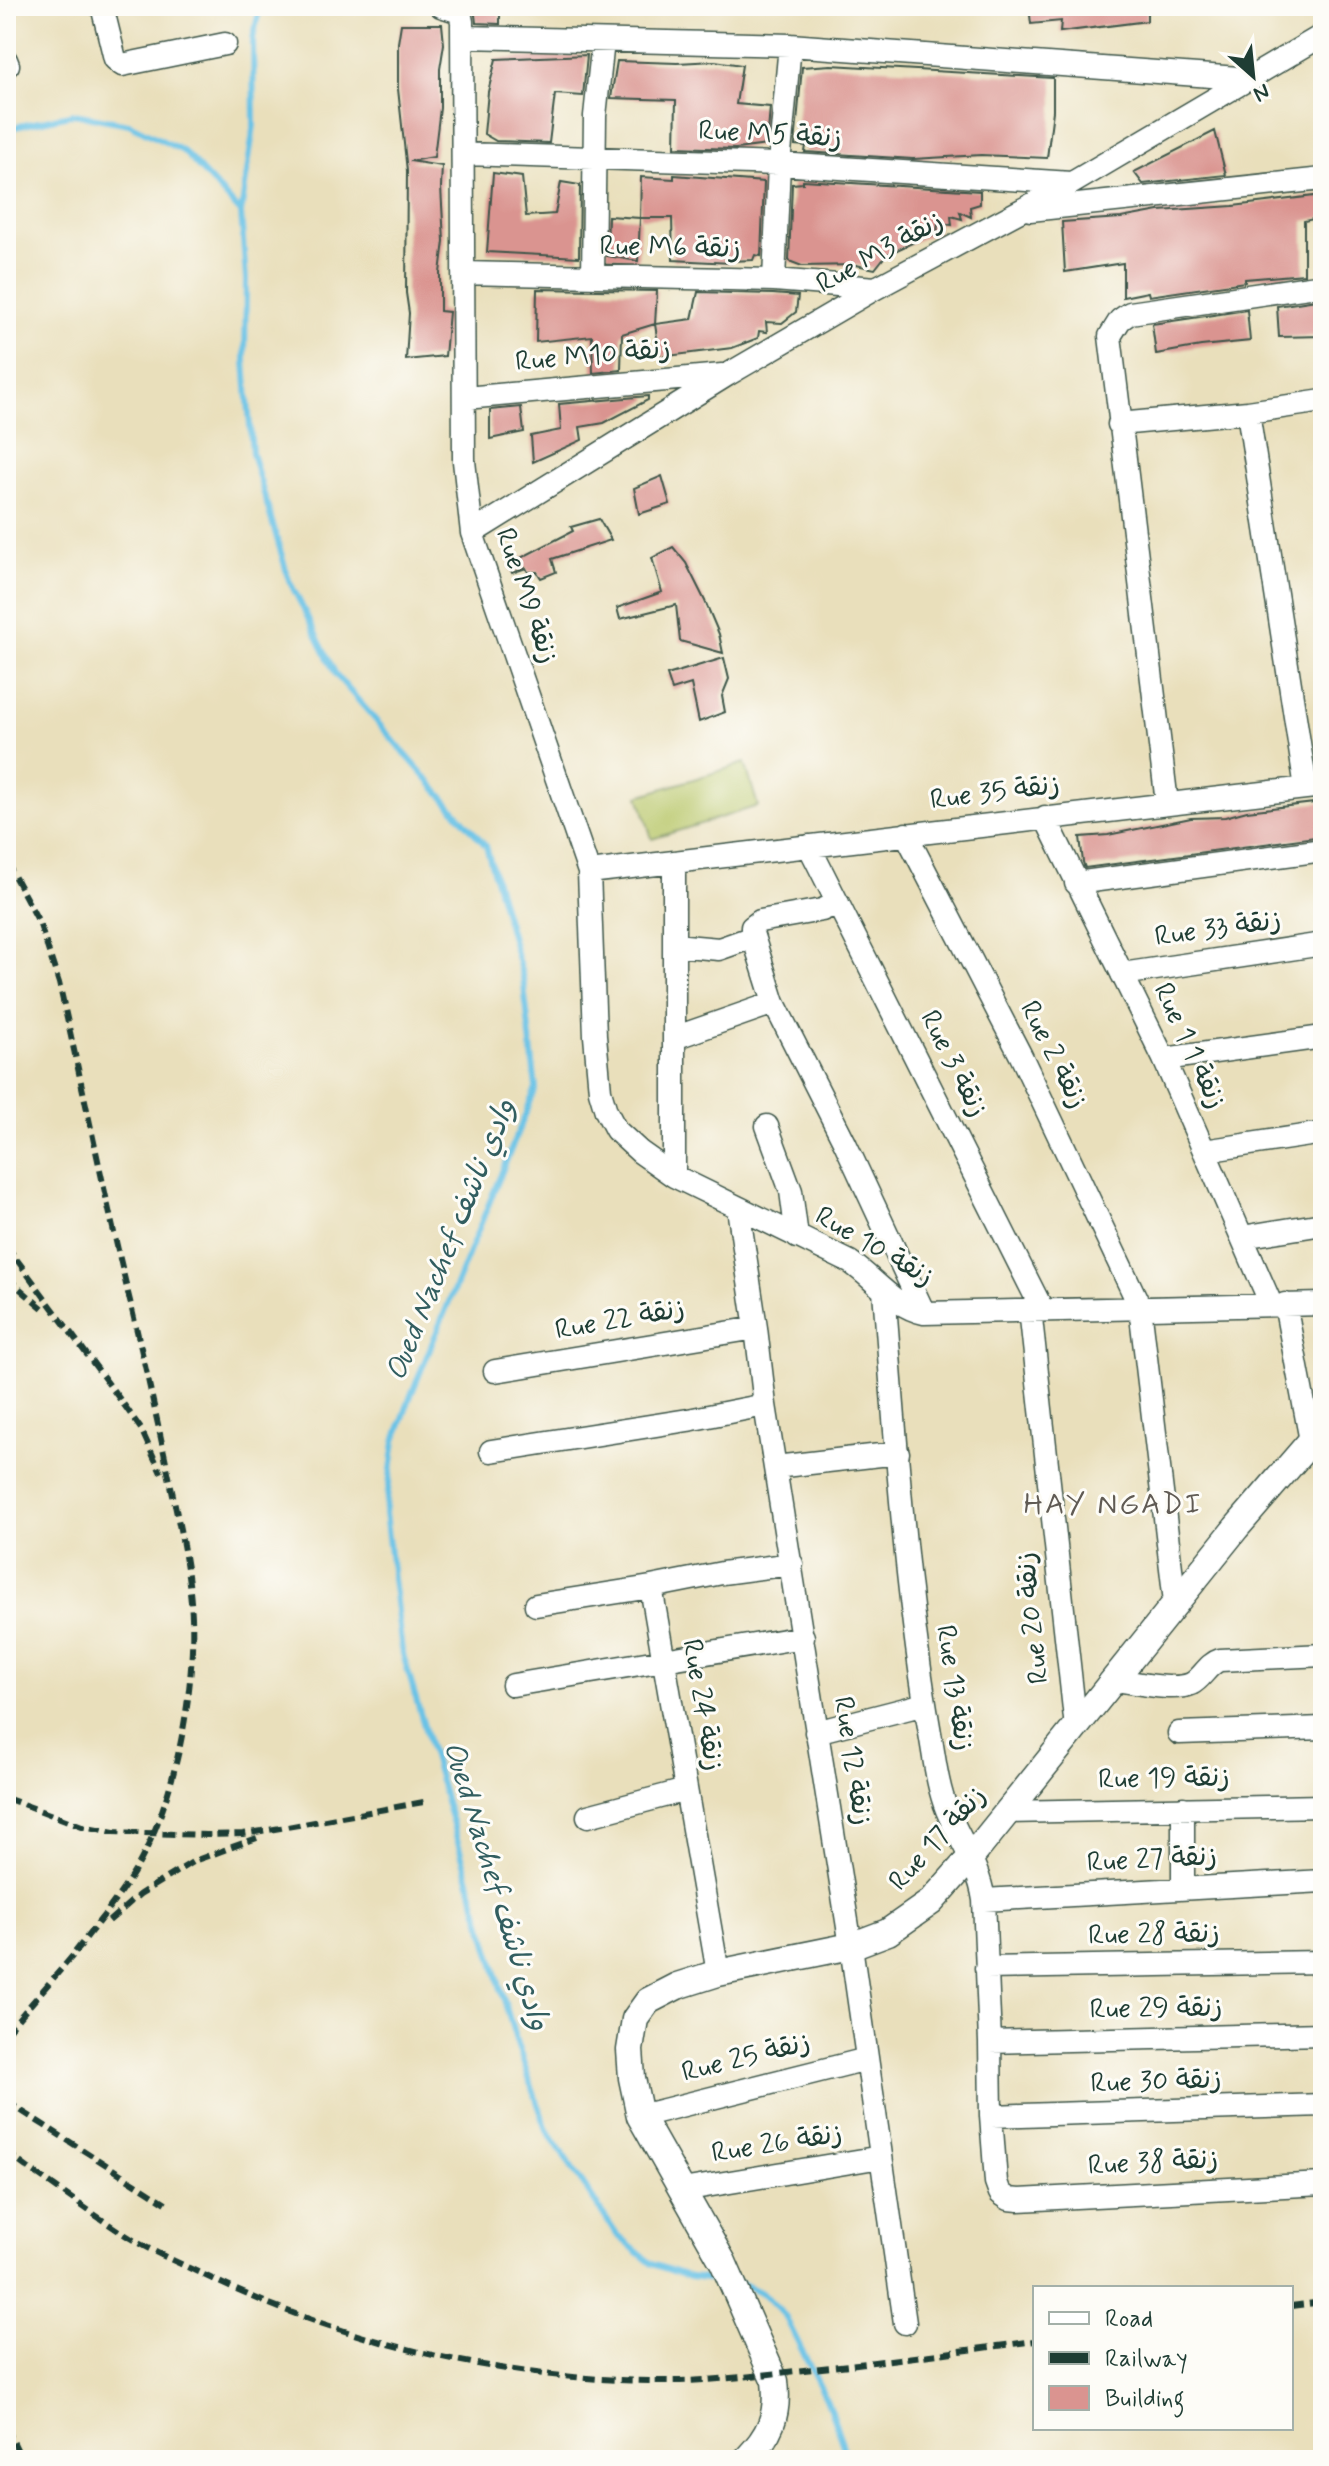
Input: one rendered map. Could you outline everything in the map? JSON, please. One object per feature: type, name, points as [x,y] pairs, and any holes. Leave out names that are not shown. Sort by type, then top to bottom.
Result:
[{"type":"street","points":[[102,6],[116,61],[123,66],[225,44]]},
{"type":"street","name":"Rue M9 زنقة","points":[[441,6],[460,12],[463,37],[464,461],[472,533],[589,872],[600,1091],[616,1130],[674,1176]]},
{"type":"street","name":"Rue M3 زنقة","points":[[472,533],[727,375],[876,288],[1072,183],[1323,35]]},
{"type":"street","points":[[463,37],[790,45],[1252,79]]},
{"type":"street","points":[[593,276],[595,116],[603,41]]},
{"type":"street","points":[[774,280],[779,164],[790,45]]},
{"type":"street","name":"Rue M5 زنقة","points":[[464,154],[779,164],[1072,183]]},
{"type":"street","points":[[1020,211],[1323,179]]},
{"type":"street","name":"Rue M6 زنقة","points":[[463,273],[774,280],[876,288]]},
{"type":"street","points":[[1167,803],[1110,336],[1120,320],[1130,313],[1323,285]]},
{"type":"street","name":"Rue M10 زنقة","points":[[465,398],[727,375]]},
{"type":"street","points":[[1119,424],[1248,412],[1323,401]]},
{"type":"street","points":[[1248,412],[1314,787]]},
{"type":"street","name":"Rue 35 زنقة","points":[[589,872],[1314,787]]},
{"type":"street","name":"Rue 1 زنقة 1","points":[[1045,817],[1164,1059],[1242,1237],[1278,1304]]},
{"type":"street","name":"Rue 2 زنقة","points":[[906,834],[1021,1056],[1140,1307],[1175,1602]]},
{"type":"street","name":"Rue 3 زنقة","points":[[809,846],[1036,1309]]},
{"type":"street","points":[[1076,883],[1323,850]]},
{"type":"street","points":[[674,862],[674,1176]]},
{"type":"street","points":[[838,903],[822,910],[760,921],[752,927],[753,937],[774,1003],[845,1143],[924,1313]]},
{"type":"street","points":[[674,945],[719,949],[753,937]]},
{"type":"street","name":"Rue 33 زنقة","points":[[1122,974],[1323,944]]},
{"type":"street","points":[[674,1038],[774,1003]]},
{"type":"street","points":[[1164,1059],[1323,1037]]},
{"type":"street","points":[[767,1126],[791,1191],[797,1237]]},
{"type":"street","points":[[1204,1151],[1323,1133]]},
{"type":"street","name":"Rue 10 زنقة","points":[[674,1176],[850,1262],[868,1274],[901,1305],[924,1313],[1323,1304]]},
{"type":"street","name":"Rue 12 زنقة","points":[[738,1208],[765,1405],[851,1946],[905,2323]]},
{"type":"street","points":[[1242,1237],[1323,1224]]},
{"type":"street","name":"Rue 13 زنقة","points":[[884,1291],[914,1625],[925,1704],[941,1791],[956,1830],[972,1856],[984,1900],[996,2182]]},
{"type":"street","name":"Rue 17 زنقة","points":[[746,2460],[768,2433],[778,2401],[775,2381],[723,2262],[640,2116],[631,2064],[631,2032],[635,2019],[648,2001],[677,1986],[718,1973],[851,1946],[888,1932],[931,1902],[972,1856],[1175,1602],[1317,1432],[1278,1304]]},
{"type":"street","name":"Rue 20 زنقة","points":[[1036,1309],[1076,1728]]},
{"type":"street","name":"Rue 22 زنقة","points":[[495,1371],[756,1328]]},
{"type":"street","points":[[491,1451],[765,1405]]},
{"type":"street","points":[[775,1467],[898,1453]]},
{"type":"street","points":[[536,1605],[792,1564]]},
{"type":"street","name":"Rue 24 زنقة","points":[[651,1587],[698,1872],[718,1973]]},
{"type":"street","points":[[513,1685],[803,1637]]},
{"type":"street","points":[[1114,1680],[1180,1687],[1198,1680],[1212,1663],[1220,1660],[1323,1655]]},
{"type":"street","points":[[816,1732],[925,1704]]},
{"type":"street","points":[[1179,1733],[1323,1728]]},
{"type":"street","points":[[588,1816],[686,1790]]},
{"type":"street","name":"Rue 19 زنقة","points":[[1007,1812],[1323,1806]]},
{"type":"street","points":[[1183,1808],[1183,1888]]},
{"type":"street","name":"Rue 27 زنقة","points":[[984,1900],[1323,1881]]},
{"type":"street","name":"Rue 28 زنقة","points":[[986,1968],[1323,1962]]},
{"type":"street","name":"Rue 29 زنقة","points":[[990,2042],[1323,2034]]},
{"type":"street","name":"Rue 25 زنقة","points":[[640,2116],[867,2059]]},
{"type":"street","name":"Rue 30 زنقة","points":[[991,2116],[1323,2105]]},
{"type":"street","name":"Rue 26 زنقة","points":[[682,2190],[881,2157]]},
{"type":"street","name":"Rue 38 زنقة","points":[[996,2182],[1000,2193],[1009,2199],[1019,2200],[1323,2184]]},
{"type":"green space","points":[[745,763],[758,806],[652,839],[639,796]]},
{"type":"building","points":[[474,6],[500,6],[500,24],[476,23]]},
{"type":"building","points":[[1029,6],[1147,6],[1147,21],[1060,32],[1061,21],[1031,24]]},
{"type":"building","points":[[401,24],[442,24],[444,44],[434,157],[410,161],[442,166],[444,241],[440,311],[449,312],[445,356],[406,360],[409,313],[406,293],[407,171],[398,89]]},
{"type":"building","points":[[587,55],[583,96],[555,94],[549,143],[496,141],[484,134],[488,92],[496,59]]},
{"type":"building","points":[[617,61],[715,61],[742,65],[736,104],[770,107],[767,145],[736,149],[675,147],[676,100],[611,98]]},
{"type":"building","points":[[831,65],[1053,78],[1053,111],[1047,158],[981,155],[913,159],[805,152],[806,146],[795,145],[802,67]]},
{"type":"building","points":[[1215,131],[1226,175],[1143,184],[1134,172]]},
{"type":"building","points":[[493,173],[522,177],[526,216],[555,214],[561,182],[580,185],[579,257],[487,252]]},
{"type":"building","points":[[674,175],[764,182],[761,256],[731,263],[673,260],[672,218],[640,218],[641,177],[674,179]]},
{"type":"building","points":[[803,180],[980,191],[980,204],[970,207],[971,217],[960,212],[962,219],[951,216],[952,225],[938,223],[937,234],[886,255],[875,269],[856,265],[802,266],[789,261],[792,184],[803,183]]},
{"type":"building","points":[[1323,195],[1323,217],[1304,221],[1304,274],[1245,279],[1245,282],[1123,297],[1123,263],[1065,272],[1062,222]]},
{"type":"building","points":[[608,216],[640,218],[638,261],[607,256]]},
{"type":"building","points":[[537,289],[657,291],[655,324],[622,334],[621,370],[593,373],[592,336],[536,342]]},
{"type":"building","points":[[698,292],[798,296],[796,312],[782,323],[766,322],[767,332],[759,331],[758,338],[732,348],[660,357],[655,324],[692,319]]},
{"type":"building","points":[[1323,299],[1323,336],[1279,337],[1277,306]]},
{"type":"building","points":[[1247,310],[1250,341],[1156,354],[1152,324]]},
{"type":"building","points":[[648,396],[648,400],[604,423],[580,427],[582,440],[533,462],[531,436],[561,430],[559,404]]},
{"type":"building","points":[[521,407],[524,432],[490,439],[490,410]]},
{"type":"building","points":[[662,476],[670,504],[639,514],[634,488]]},
{"type":"building","points":[[599,519],[611,540],[552,559],[556,572],[541,578],[537,572],[528,572],[526,568],[512,573],[509,564],[573,531],[571,527]]},
{"type":"building","points":[[673,547],[686,563],[705,601],[719,634],[723,653],[680,641],[676,605],[620,619],[617,608],[662,592],[652,558]]},
{"type":"building","points":[[724,658],[729,679],[722,696],[725,712],[699,722],[691,684],[672,690],[667,675]]},
{"type":"building","points":[[1323,802],[1323,836],[1085,868],[1083,862],[1080,837],[1108,835],[1191,818],[1225,817],[1247,811]]},
{"type":"waterway","points":[[241,213],[254,125],[253,39],[260,6]]},
{"type":"waterway","name":"Oued Nachef وادي ناشف","points":[[6,129],[74,114],[129,124],[183,151],[241,213],[246,279],[245,361],[252,453],[289,580],[336,675],[486,846],[523,978],[536,1088],[395,1441],[385,1513],[402,1651],[517,2044],[547,2130],[617,2235],[652,2264],[690,2277],[722,2281]]},
{"type":"waterway","name":"Oued Nachef وادي ناشف","points":[[741,2283],[764,2294],[785,2316],[827,2401],[848,2460]]},
{"type":"railway","points":[[6,861],[39,922],[59,983],[166,1462],[184,1551],[192,1617],[186,1713],[162,1812],[136,1869],[75,1952]]},
{"type":"railway","points":[[6,1245],[141,1429],[161,1473]]},
{"type":"railway","points":[[6,1277],[46,1311]]},
{"type":"railway","points":[[6,1798],[82,1826],[114,1832],[207,1835],[243,1834],[429,1801]]},
{"type":"railway","points":[[109,1921],[140,1894],[194,1861],[257,1838]]},
{"type":"railway","points":[[6,2033],[82,1945]]},
{"type":"railway","points":[[6,2101],[166,2203]]},
{"type":"railway","points":[[6,2151],[135,2241],[262,2301],[378,2341],[496,2367],[618,2380],[680,2381],[841,2366],[1033,2341]]},
{"type":"railway","points":[[1293,2306],[1323,2302]]},
{"type":"railway","points":[[6,2426],[22,2460]]},
{"type":"district","name":"HAY NGADI","points":[[1113,1504]]}]
